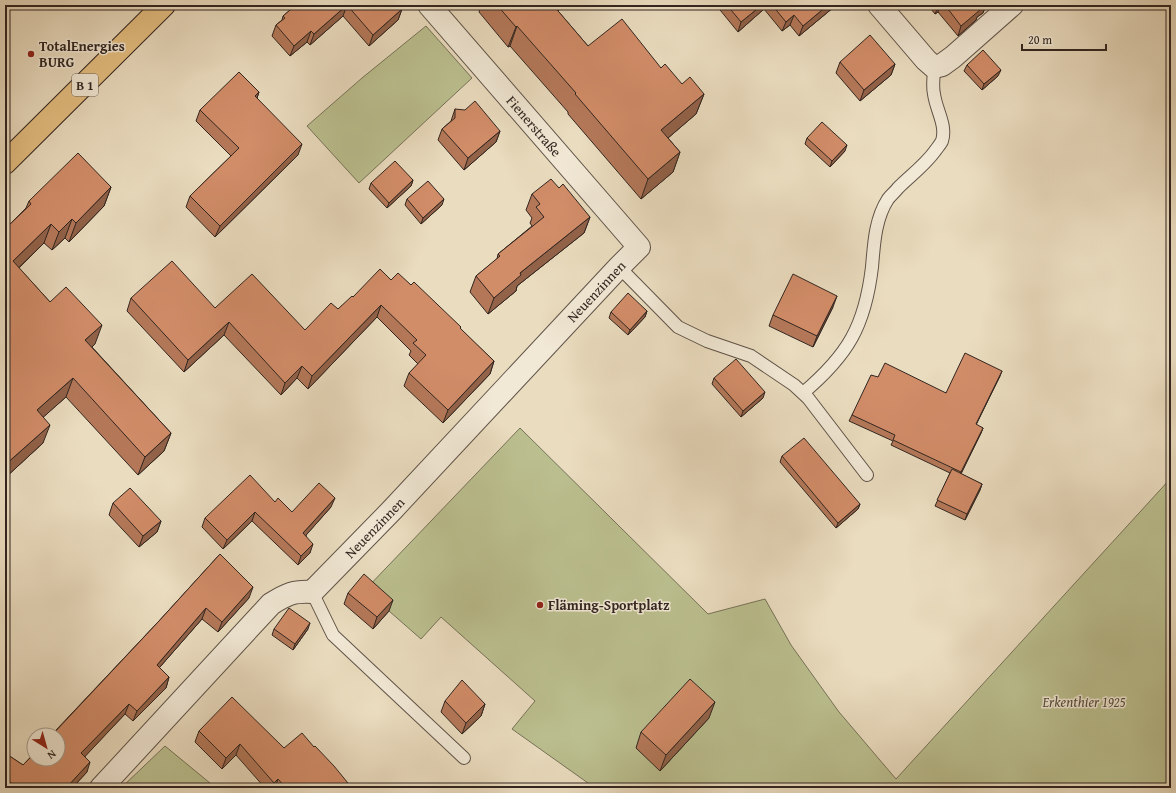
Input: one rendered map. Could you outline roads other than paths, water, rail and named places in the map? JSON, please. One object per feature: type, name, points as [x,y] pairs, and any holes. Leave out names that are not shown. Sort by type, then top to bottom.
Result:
[{"type":"main road","name":"B 1","points":[[5,163],[164,5]]},
{"type":"street","name":"Fienerstraße","points":[[429,5],[639,247]]},
{"type":"street","points":[[879,5],[926,60],[934,67],[942,65],[953,57],[1012,5]]},
{"type":"street","name":"Neuenzinnen","points":[[312,592],[394,509],[618,267],[639,247]]},
{"type":"street","points":[[101,788],[271,604],[285,595],[299,592],[312,592]]},
{"type":"lane","points":[[803,393],[822,377],[839,358],[851,341],[860,323],[867,302],[877,228],[880,215],[888,198],[932,155],[942,143],[944,130],[933,94],[934,67]]},
{"type":"lane","points":[[618,267],[678,327],[707,341],[751,356],[794,384],[812,404],[867,475]]},
{"type":"lane","points":[[312,592],[333,635],[464,758]]},
{"type":"place","name":"TotalEnergies BURG","points":[[31,54]]},
{"type":"place","name":"Fläming-Sportplatz","points":[[540,605]]},
{"type":"park label","name":"Erkenthier 1925","points":[[1084,702]]}]
